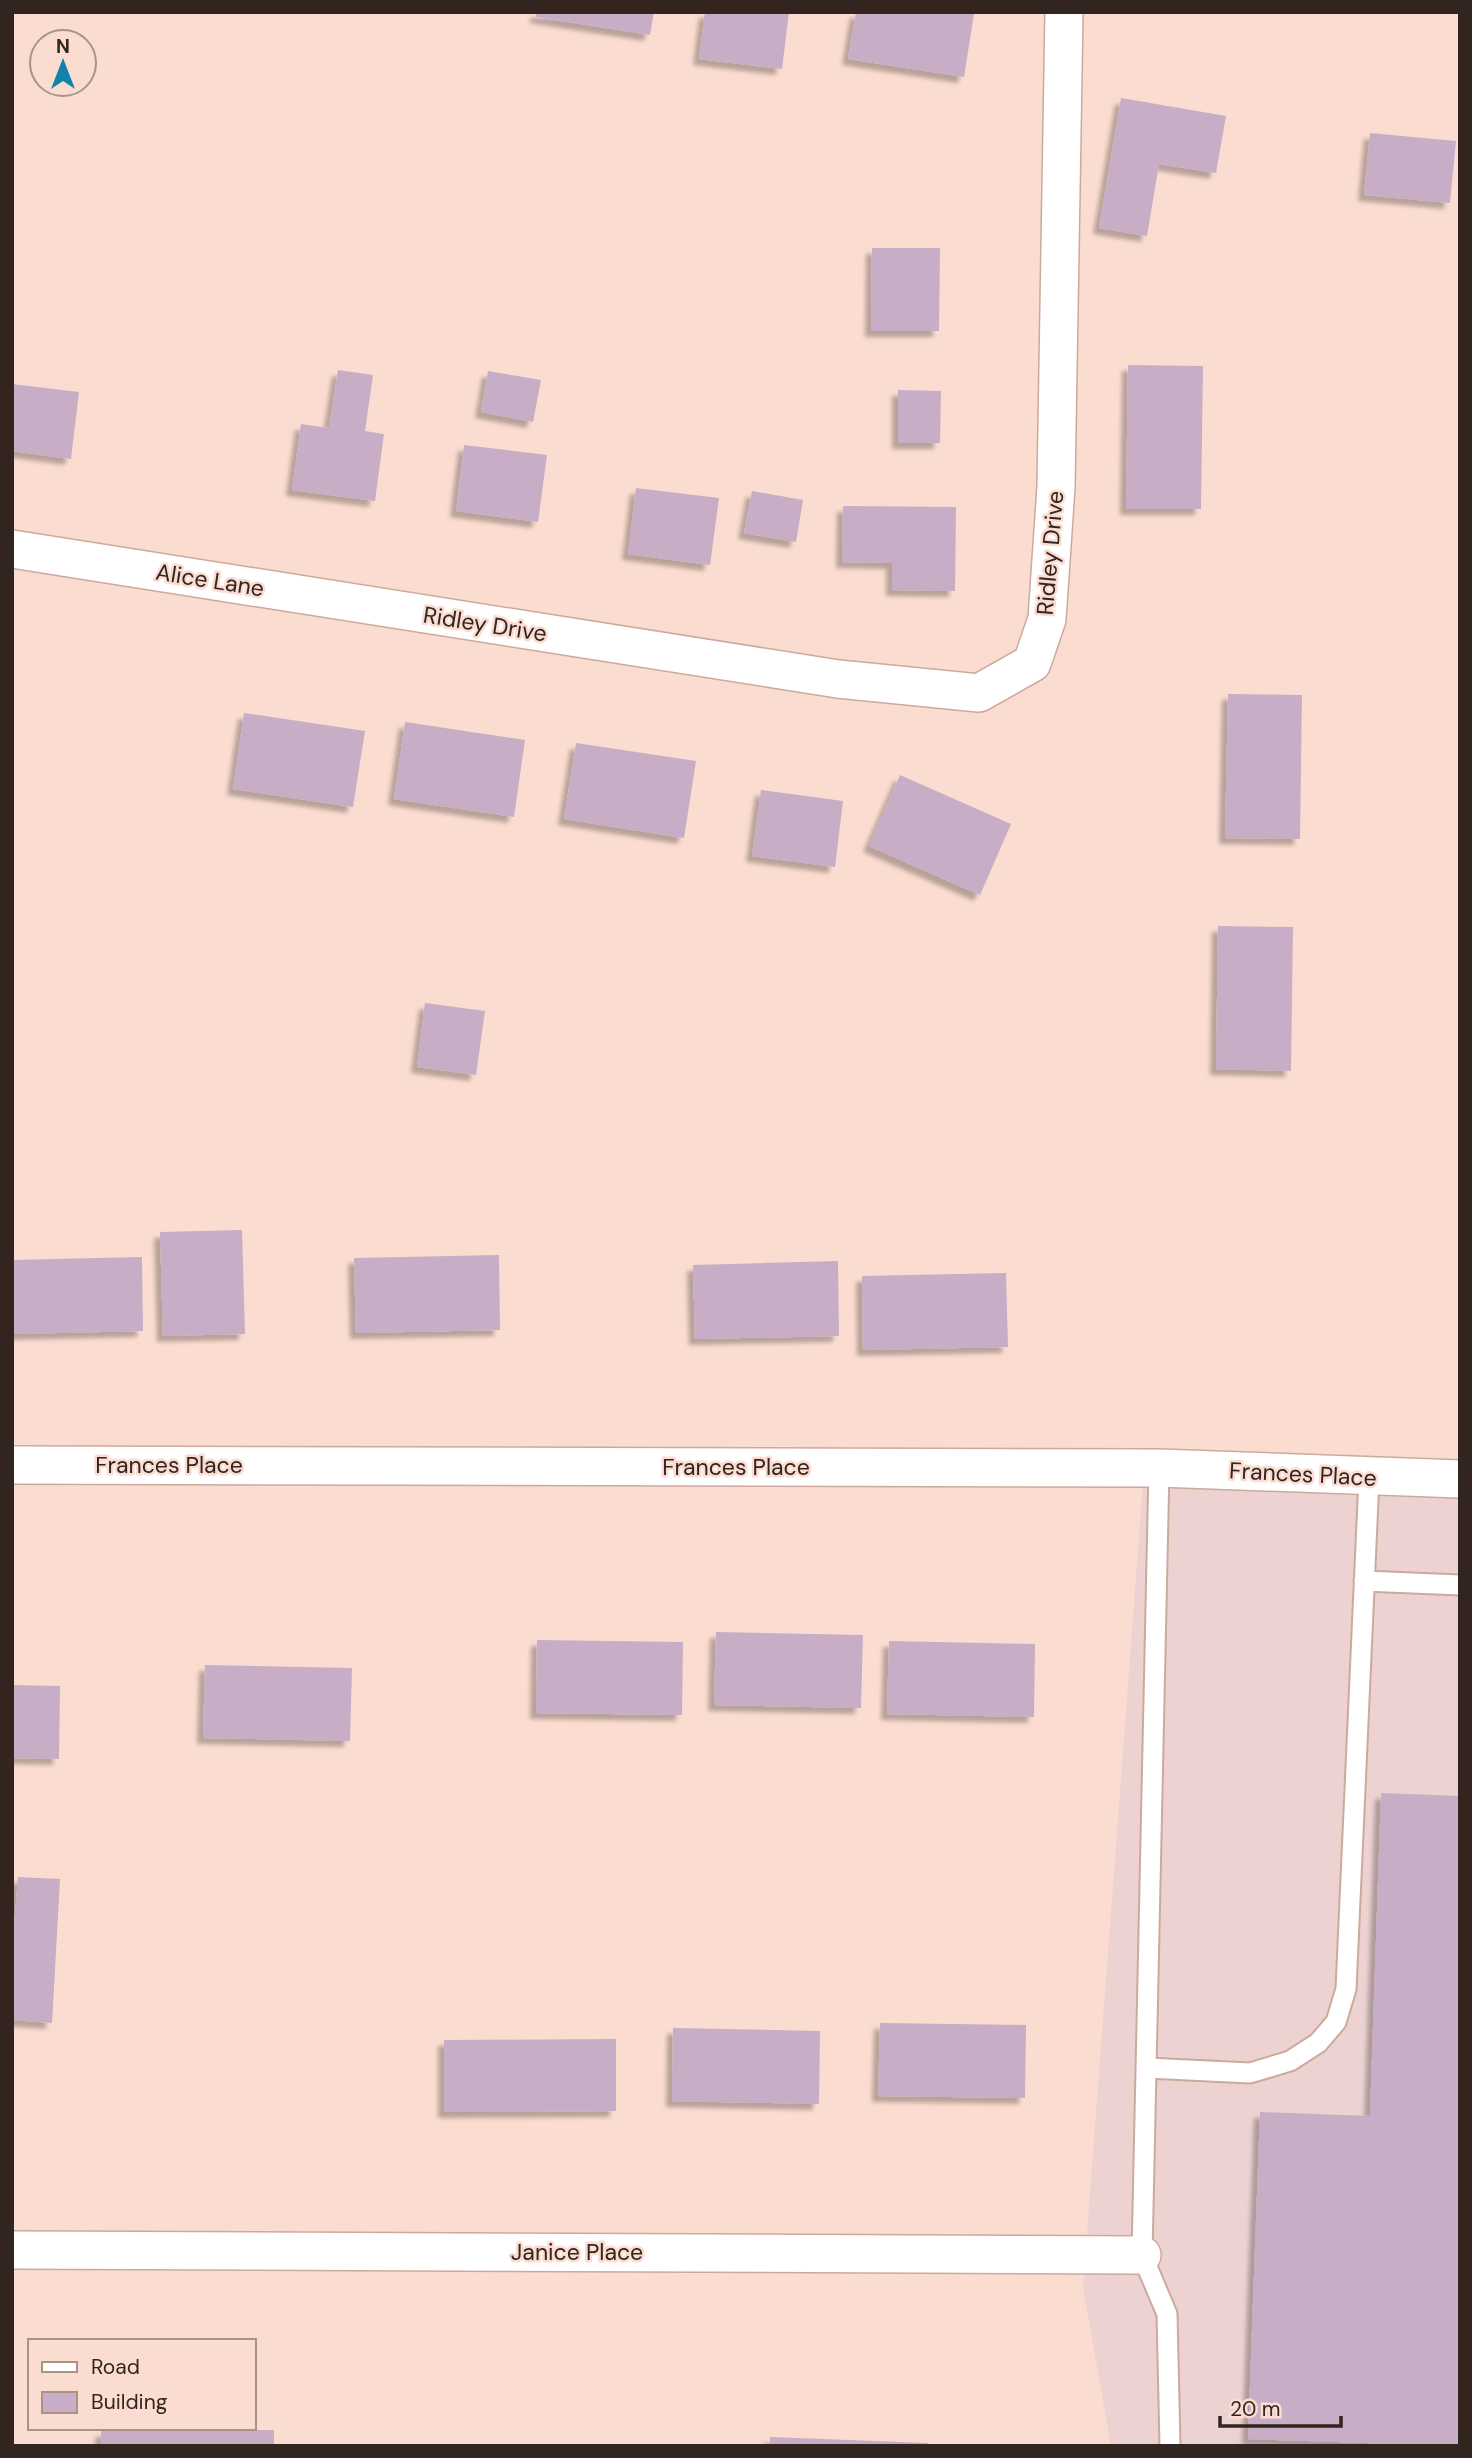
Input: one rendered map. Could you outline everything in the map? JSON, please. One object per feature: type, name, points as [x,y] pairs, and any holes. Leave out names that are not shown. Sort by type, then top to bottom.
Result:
[{"type":"street","name":"Ridley Drive","points":[[407,611],[838,679],[979,693],[1032,663],[1047,619],[1056,487],[1064,12]]},
{"type":"street","name":"Alice Lane","points":[[12,549],[407,611]]},
{"type":"street","name":"Frances Place","points":[[12,1465],[1159,1468],[1369,1478],[1460,1479]]},
{"type":"street","name":"Janice Place","points":[[12,2250],[1142,2255]]},
{"type":"lane","points":[[1159,1468],[1142,2255],[1167,2314],[1170,2446]]},
{"type":"lane","points":[[1147,2068],[1250,2073],[1290,2061],[1318,2043],[1336,2022],[1346,1989],[1369,1478]]},
{"type":"lane","points":[[1364,1581],[1460,1585]]},
{"type":"shaded area","points":[[1144,1470],[1460,1475],[1460,2446],[1111,2446],[1083,2287]]},
{"type":"building","points":[[536,12],[654,12],[650,35],[536,17]]},
{"type":"building","points":[[705,12],[789,12],[782,69],[699,59]]},
{"type":"building","points":[[856,12],[974,14],[964,77],[848,59]]},
{"type":"building","points":[[1121,98],[1226,116],[1216,173],[1159,164],[1147,236],[1099,228]]},
{"type":"building","points":[[1370,133],[1456,141],[1450,203],[1364,195]]},
{"type":"building","points":[[872,248],[940,248],[939,331],[871,331]]},
{"type":"building","points":[[1128,365],[1203,366],[1201,509],[1126,509]]},
{"type":"building","points":[[338,370],[373,375],[365,431],[384,434],[375,501],[292,490],[301,424],[329,428]]},
{"type":"building","points":[[488,371],[541,380],[533,422],[481,412]]},
{"type":"building","points":[[12,384],[79,392],[71,459],[12,451]]},
{"type":"building","points":[[898,390],[941,391],[940,443],[898,443]]},
{"type":"building","points":[[464,445],[547,455],[538,522],[456,511]]},
{"type":"building","points":[[636,488],[719,498],[710,565],[628,554]]},
{"type":"building","points":[[752,491],[803,500],[796,542],[744,533]]},
{"type":"building","points":[[843,506],[956,507],[955,591],[892,590],[892,563],[842,562]]},
{"type":"building","points":[[1228,694],[1302,695],[1300,839],[1225,838]]},
{"type":"building","points":[[244,713],[365,731],[353,807],[233,789]]},
{"type":"building","points":[[405,722],[525,740],[514,817],[394,799]]},
{"type":"building","points":[[576,743],[696,761],[684,838],[564,819]]},
{"type":"building","points":[[900,775],[1011,824],[980,895],[869,846]]},
{"type":"building","points":[[761,790],[843,801],[835,867],[752,856]]},
{"type":"building","points":[[1218,926],[1293,927],[1291,1071],[1216,1069]]},
{"type":"building","points":[[425,1003],[485,1011],[476,1075],[417,1067]]},
{"type":"building","points":[[242,1230],[245,1334],[163,1336],[160,1232]]},
{"type":"building","points":[[499,1255],[500,1330],[356,1333],[354,1258]]},
{"type":"building","points":[[142,1257],[143,1331],[12,1334],[12,1260]]},
{"type":"building","points":[[838,1261],[839,1336],[695,1339],[693,1265]]},
{"type":"building","points":[[1006,1273],[1008,1347],[863,1350],[862,1276]]},
{"type":"building","points":[[716,1632],[863,1635],[861,1708],[714,1705]]},
{"type":"building","points":[[537,1640],[683,1642],[682,1715],[536,1713]]},
{"type":"building","points":[[889,1641],[1035,1644],[1034,1717],[887,1714]]},
{"type":"building","points":[[205,1665],[352,1668],[350,1741],[203,1738]]},
{"type":"building","points":[[12,1685],[60,1686],[59,1759],[12,1758]]},
{"type":"building","points":[[1381,1793],[1460,1796],[1460,2446],[1248,2439],[1260,2112],[1370,2116]]},
{"type":"building","points":[[18,1877],[60,1879],[52,2023],[12,2020],[12,1954]]},
{"type":"building","points":[[880,2023],[1026,2025],[1025,2098],[878,2096]]},
{"type":"building","points":[[673,2028],[820,2031],[819,2104],[672,2101]]},
{"type":"building","points":[[616,2039],[616,2111],[444,2112],[444,2040]]},
{"type":"building","points":[[274,2430],[274,2446],[101,2446],[101,2431]]},
{"type":"building","points":[[770,2437],[928,2443],[928,2446],[770,2446]]}]
